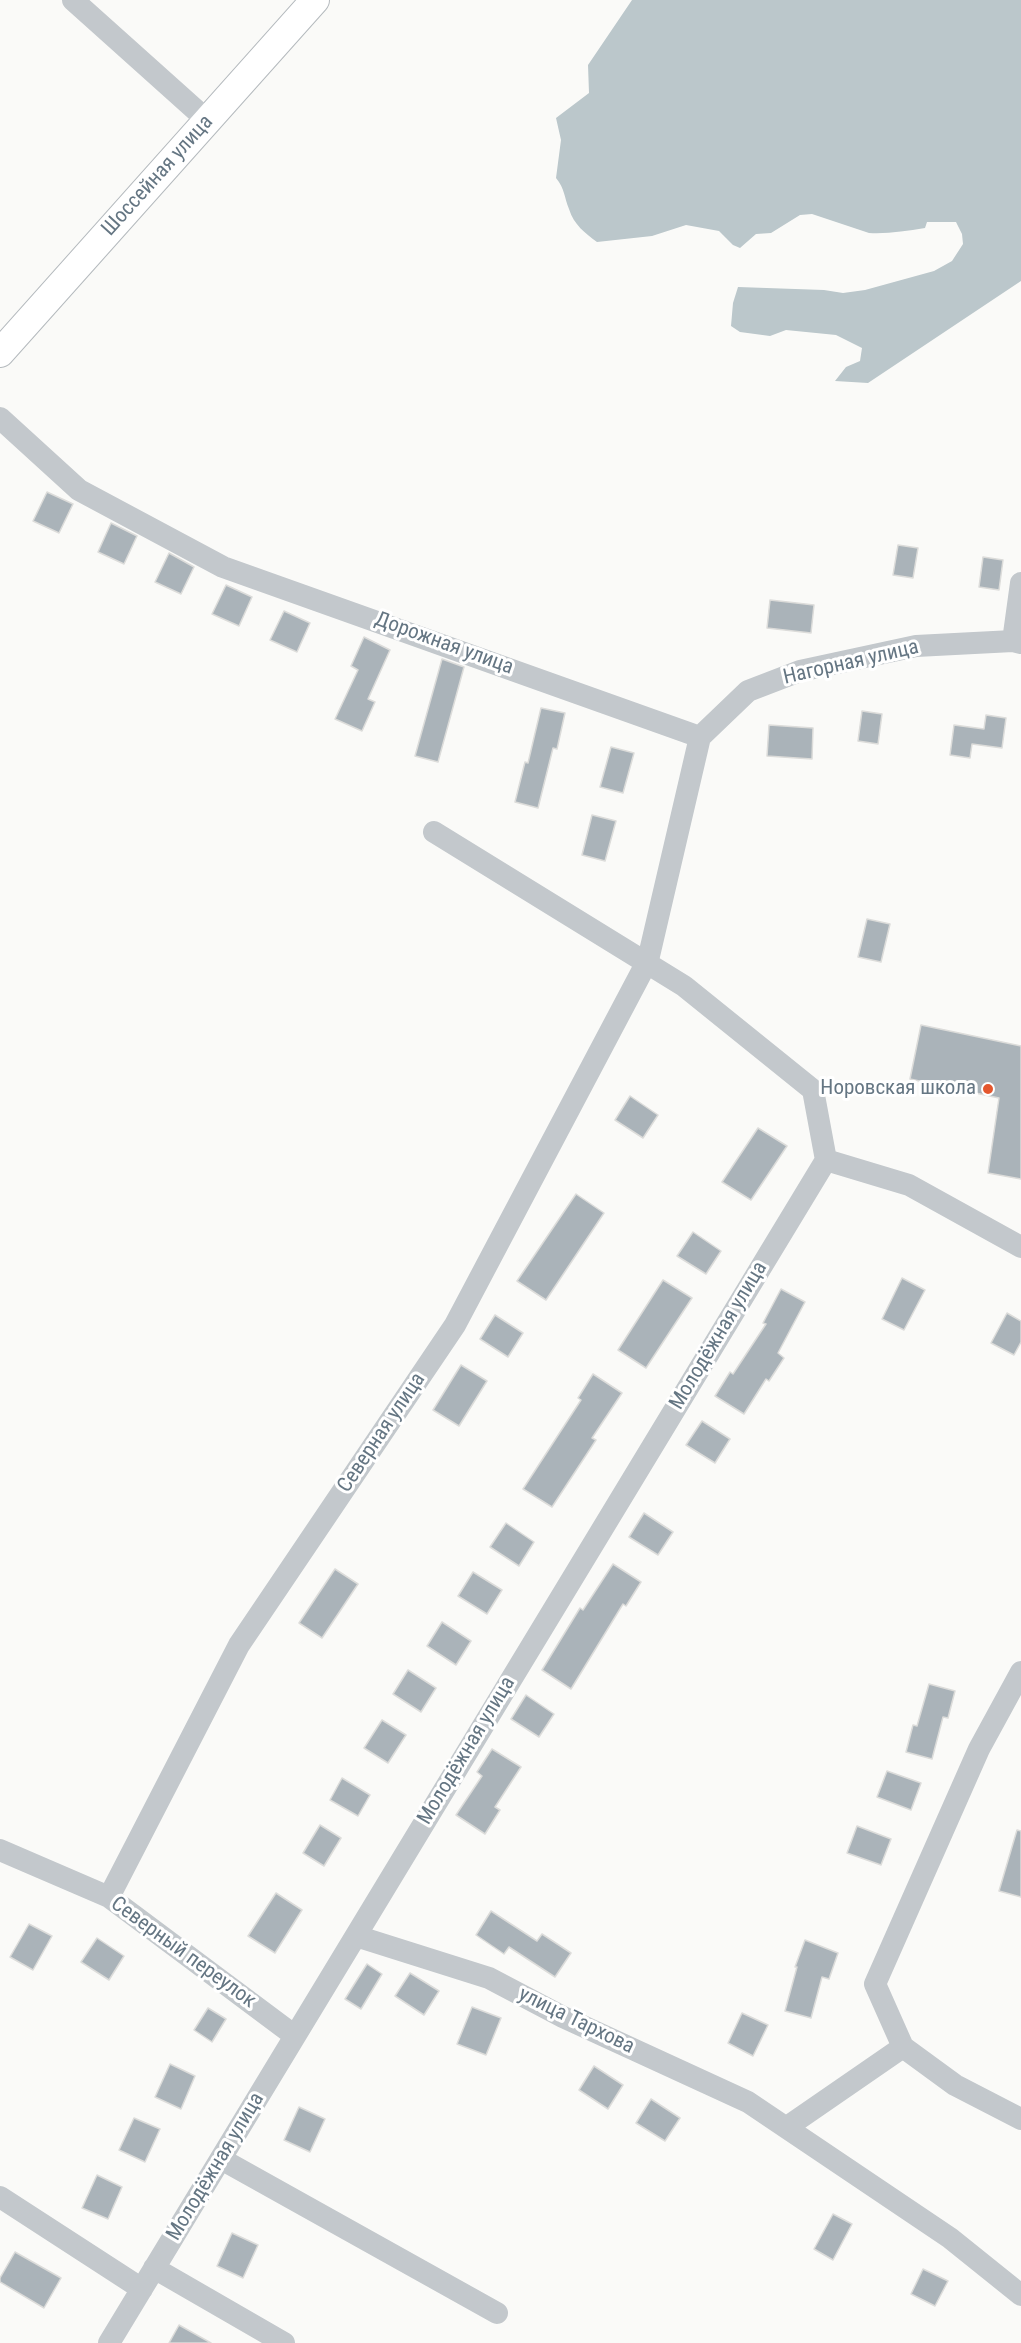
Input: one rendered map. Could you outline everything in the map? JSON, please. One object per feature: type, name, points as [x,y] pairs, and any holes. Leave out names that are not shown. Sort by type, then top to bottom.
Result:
[{"type":"main road","name":"Шоссейная улица","points":[[0,353],[315,0]]},
{"type":"street","points":[[73,0],[208,121]]},
{"type":"street","name":"Дорожная улица","points":[[0,418],[79,490],[223,567],[700,737]]},
{"type":"street","points":[[1017,642],[1021,583]]},
{"type":"street","name":"Нагорная улица","points":[[700,737],[748,692],[800,671],[916,646],[1017,642]]},
{"type":"street","points":[[646,962],[700,737]]},
{"type":"street","points":[[434,832],[684,986],[813,1090],[825,1160],[909,1185],[1021,1247]]},
{"type":"street","name":"Северная улица","points":[[109,1898],[238,1645],[455,1325],[646,962]]},
{"type":"street","name":"Молодёжная улица","points":[[109,2343],[825,1160]]},
{"type":"street","points":[[1021,1672],[979,1749],[875,1984],[903,2047],[955,2085],[1021,2119]]},
{"type":"street","name":"Северный переулок","points":[[0,1850],[109,1898],[295,2036]]},
{"type":"street","name":"улица Тархова","points":[[356,1936],[489,1978],[563,2017],[748,2102],[951,2238],[1021,2295]]},
{"type":"street","points":[[787,2127],[903,2047]]},
{"type":"street","points":[[220,2159],[497,2313]]},
{"type":"street","points":[[0,2197],[142,2289]]},
{"type":"street","points":[[154,2268],[284,2343]]},
{"type":"shaded area","points":[[632,0],[1021,0],[1021,281],[868,383],[835,381],[846,367],[860,361],[862,348],[836,335],[786,330],[770,336],[740,332],[731,326],[733,303],[738,287],[824,290],[843,293],[865,290],[934,271],[952,261],[963,244],[962,234],[956,222],[927,222],[925,228],[890,233],[869,233],[812,214],[800,215],[771,233],[756,234],[740,248],[733,245],[719,231],[686,225],[652,236],[597,242],[574,220],[563,189],[556,178],[561,140],[556,118],[589,93],[588,65]]},
{"type":"building","points":[[47,492],[73,504],[59,533],[33,521]]},
{"type":"building","points":[[111,523],[137,536],[124,564],[98,552]]},
{"type":"building","points":[[898,545],[918,548],[913,578],[893,575]]},
{"type":"building","points":[[169,553],[194,567],[181,594],[155,582]]},
{"type":"building","points":[[983,557],[1003,560],[999,590],[979,587]]},
{"type":"building","points":[[226,585],[252,597],[239,626],[212,614]]},
{"type":"building","points":[[770,600],[814,605],[811,633],[767,628]]},
{"type":"building","points":[[284,611],[310,623],[297,652],[270,640]]},
{"type":"building","points":[[364,637],[390,650],[368,699],[375,702],[362,731],[335,719],[358,670],[351,666]]},
{"type":"building","points":[[442,659],[464,667],[438,762],[415,756]]},
{"type":"building","points":[[541,708],[565,713],[557,749],[553,748],[538,808],[515,802],[525,762],[528,763]]},
{"type":"building","points":[[862,711],[882,714],[878,744],[858,741]]},
{"type":"building","points":[[986,715],[1006,718],[1002,748],[972,744],[970,758],[950,755],[954,725],[984,729]]},
{"type":"building","points":[[769,725],[813,728],[812,759],[767,756]]},
{"type":"building","points":[[611,747],[634,753],[623,793],[600,787]]},
{"type":"building","points":[[592,815],[616,821],[605,861],[582,855]]},
{"type":"building","points":[[867,919],[890,924],[881,962],[858,957]]},
{"type":"building","name":"Норовская школа","points":[[921,1025],[1021,1046],[1021,1179],[988,1173],[999,1098],[910,1079]]},
{"type":"building","points":[[630,1096],[658,1115],[643,1138],[615,1120]]},
{"type":"building","points":[[758,1128],[787,1146],[751,1200],[722,1182]]},
{"type":"building","points":[[576,1194],[604,1213],[546,1300],[517,1281]]},
{"type":"building","points":[[693,1232],[721,1251],[706,1274],[677,1256]]},
{"type":"building","points":[[902,1278],[925,1290],[904,1330],[882,1319]]},
{"type":"building","points":[[663,1280],[692,1298],[646,1368],[618,1350]]},
{"type":"building","points":[[781,1289],[805,1302],[778,1353],[784,1358],[769,1381],[766,1379],[744,1414],[715,1396],[730,1372],[733,1374],[766,1324],[763,1323]]},
{"type":"building","points":[[1007,1313],[1021,1321],[1021,1342],[1014,1355],[991,1343]]},
{"type":"building","points":[[495,1315],[523,1333],[508,1357],[480,1339]]},
{"type":"building","points":[[461,1365],[487,1381],[459,1426],[433,1410]]},
{"type":"building","points":[[593,1374],[622,1393],[592,1438],[596,1440],[552,1507],[523,1489],[581,1400],[578,1398]]},
{"type":"building","points":[[702,1421],[730,1439],[715,1463],[686,1445]]},
{"type":"building","points":[[644,1513],[673,1532],[658,1555],[629,1537]]},
{"type":"building","points":[[506,1523],[534,1542],[519,1566],[490,1547]]},
{"type":"building","points":[[613,1564],[641,1582],[626,1606],[623,1604],[571,1689],[542,1670],[580,1608],[583,1610]]},
{"type":"building","points":[[335,1569],[358,1584],[322,1638],[299,1623]]},
{"type":"building","points":[[473,1572],[502,1590],[487,1614],[458,1596]]},
{"type":"building","points":[[442,1622],[471,1641],[456,1665],[427,1646]]},
{"type":"building","points":[[408,1670],[436,1688],[421,1712],[393,1694]]},
{"type":"building","points":[[929,1684],[955,1691],[948,1718],[943,1717],[932,1759],[906,1752],[913,1725],[917,1726]]},
{"type":"building","points":[[526,1695],[554,1714],[539,1737],[511,1719]]},
{"type":"building","points":[[382,1720],[406,1735],[388,1763],[364,1748]]},
{"type":"building","points":[[492,1749],[521,1767],[495,1807],[500,1810],[485,1834],[456,1815],[482,1776],[477,1772]]},
{"type":"building","points":[[887,1771],[921,1783],[911,1810],[877,1797]]},
{"type":"building","points":[[342,1778],[370,1795],[358,1816],[330,1800]]},
{"type":"building","points":[[320,1825],[341,1838],[324,1866],[303,1853]]},
{"type":"building","points":[[857,1826],[891,1839],[881,1865],[847,1853]]},
{"type":"building","points":[[1017,1830],[1021,1831],[1021,1897],[999,1891]]},
{"type":"building","points":[[276,1893],[302,1910],[275,1953],[248,1936]]},
{"type":"building","points":[[491,1911],[537,1941],[542,1934],[571,1953],[555,1977],[509,1947],[504,1954],[476,1935]]},
{"type":"building","points":[[29,1924],[52,1936],[33,1970],[10,1957]]},
{"type":"building","points":[[97,1938],[124,1956],[109,1980],[81,1962]]},
{"type":"building","points":[[805,1940],[838,1953],[829,1979],[822,1977],[811,2018],[785,2011],[797,1967],[795,1967]]},
{"type":"building","points":[[367,1964],[382,1974],[361,2009],[345,1999]]},
{"type":"building","points":[[410,1973],[439,1991],[424,2015],[395,1996]]},
{"type":"building","points":[[472,2007],[501,2018],[486,2055],[457,2044]]},
{"type":"building","points":[[208,2008],[226,2019],[212,2042],[194,2030]]},
{"type":"building","points":[[742,2013],[768,2025],[753,2056],[728,2043]]},
{"type":"building","points":[[170,2064],[195,2076],[181,2109],[155,2097]]},
{"type":"building","points":[[594,2066],[623,2085],[608,2109],[579,2090]]},
{"type":"building","points":[[651,2099],[680,2118],[665,2141],[636,2123]]},
{"type":"building","points":[[299,2107],[325,2119],[310,2152],[284,2140]]},
{"type":"building","points":[[134,2118],[160,2129],[145,2162],[119,2150]]},
{"type":"building","points":[[97,2175],[122,2187],[108,2219],[82,2208]]},
{"type":"building","points":[[833,2214],[852,2224],[833,2260],[814,2249]]},
{"type":"building","points":[[232,2233],[258,2245],[243,2278],[217,2266]]},
{"type":"building","points":[[15,2252],[61,2278],[44,2308],[0,2282]]},
{"type":"building","points":[[923,2269],[948,2281],[935,2306],[911,2294]]},
{"type":"building","points":[[179,2325],[211,2343],[169,2343]]},
{"type":"place","name":"Норовская школа","points":[[988,1089]]}]
